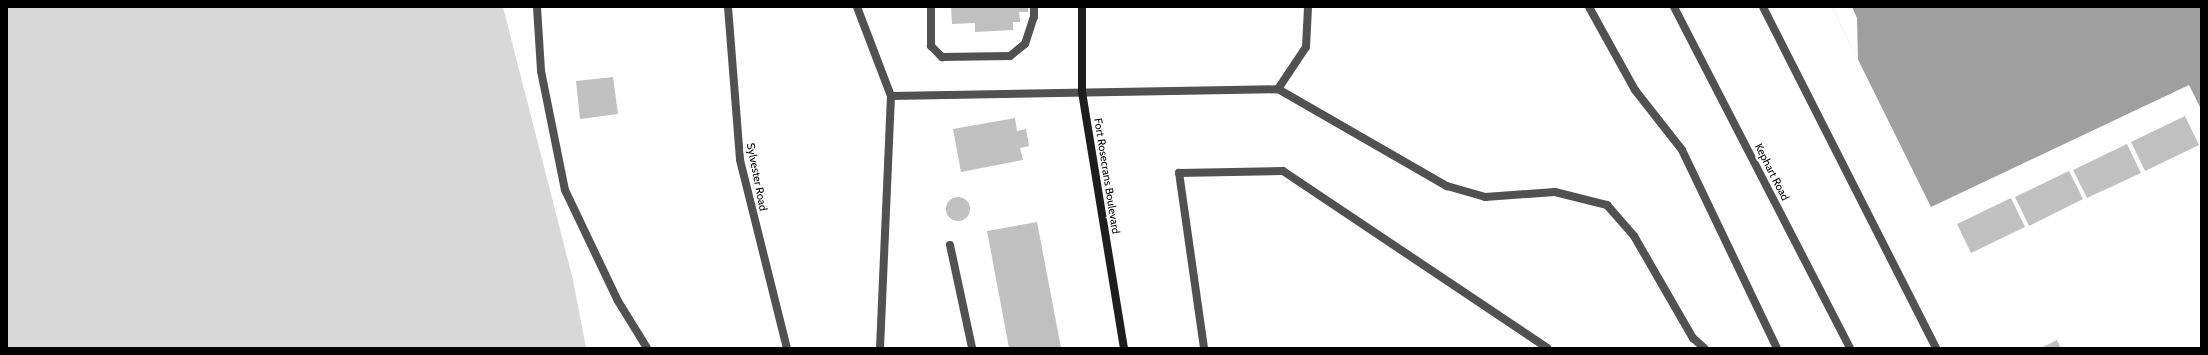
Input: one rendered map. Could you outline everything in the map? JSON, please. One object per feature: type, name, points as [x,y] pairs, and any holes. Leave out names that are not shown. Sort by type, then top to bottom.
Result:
[{"type":"street","points":[[537,7],[541,71],[565,190],[618,301],[647,348]]},
{"type":"street","name":"Sylvester Road","points":[[728,7],[740,160],[786,348]]},
{"type":"street","points":[[857,7],[891,96],[880,348]]},
{"type":"street","points":[[931,7],[932,46],[942,57],[1010,56],[1025,44],[1034,17],[1034,7]]},
{"type":"street","name":"Fort Rosecrans Boulevard","points":[[1082,7],[1082,92],[1124,348]]},
{"type":"street","points":[[1278,89],[1306,47],[1308,7]]},
{"type":"street","points":[[1589,7],[1635,90],[1682,150],[1777,348]]},
{"type":"street","name":"Kephart Road","points":[[1674,7],[1850,348]]},
{"type":"street","points":[[1763,7],[1936,348]]},
{"type":"street","points":[[891,96],[1278,89],[1448,186],[1485,197],[1555,192],[1607,205],[1634,236],[1693,338],[1704,348]]},
{"type":"street","points":[[1204,348],[1179,173],[1283,171],[1547,348]]},
{"type":"street","points":[[950,245],[972,348]]},
{"type":"shaded area","points":[[7,7],[503,7],[573,280],[586,348],[7,348]]},
{"type":"shaded area","points":[[1832,7],[2201,7],[2201,109],[2189,85],[1931,207]]},
{"type":"pier","points":[[1832,7],[1852,7],[1857,18],[1858,60]]},
{"type":"building","points":[[951,7],[1028,7],[1028,12],[1019,12],[1020,22],[1013,22],[1013,30],[975,32],[975,23],[952,24]]},
{"type":"building","points":[[613,77],[618,114],[580,119],[576,81]]},
{"type":"building","points":[[2185,116],[2199,145],[2145,171],[2131,142]]},
{"type":"building","points":[[1015,118],[1017,131],[1026,129],[1029,146],[1020,148],[1023,160],[961,172],[953,129]]},
{"type":"building","points":[[2127,144],[2141,173],[2087,198],[2073,170]]},
{"type":"building","points":[[2069,171],[2083,199],[2029,226],[2015,197]]},
{"type":"building","points":[[958,197],[967,200],[970,209],[967,218],[958,221],[949,218],[946,209],[949,200]]},
{"type":"building","points":[[2011,198],[2025,227],[1971,253],[1957,224]]},
{"type":"building","points":[[1037,222],[1061,348],[1009,348],[987,231]]},
{"type":"building","points":[[2057,340],[2061,348],[2041,348]]}]
